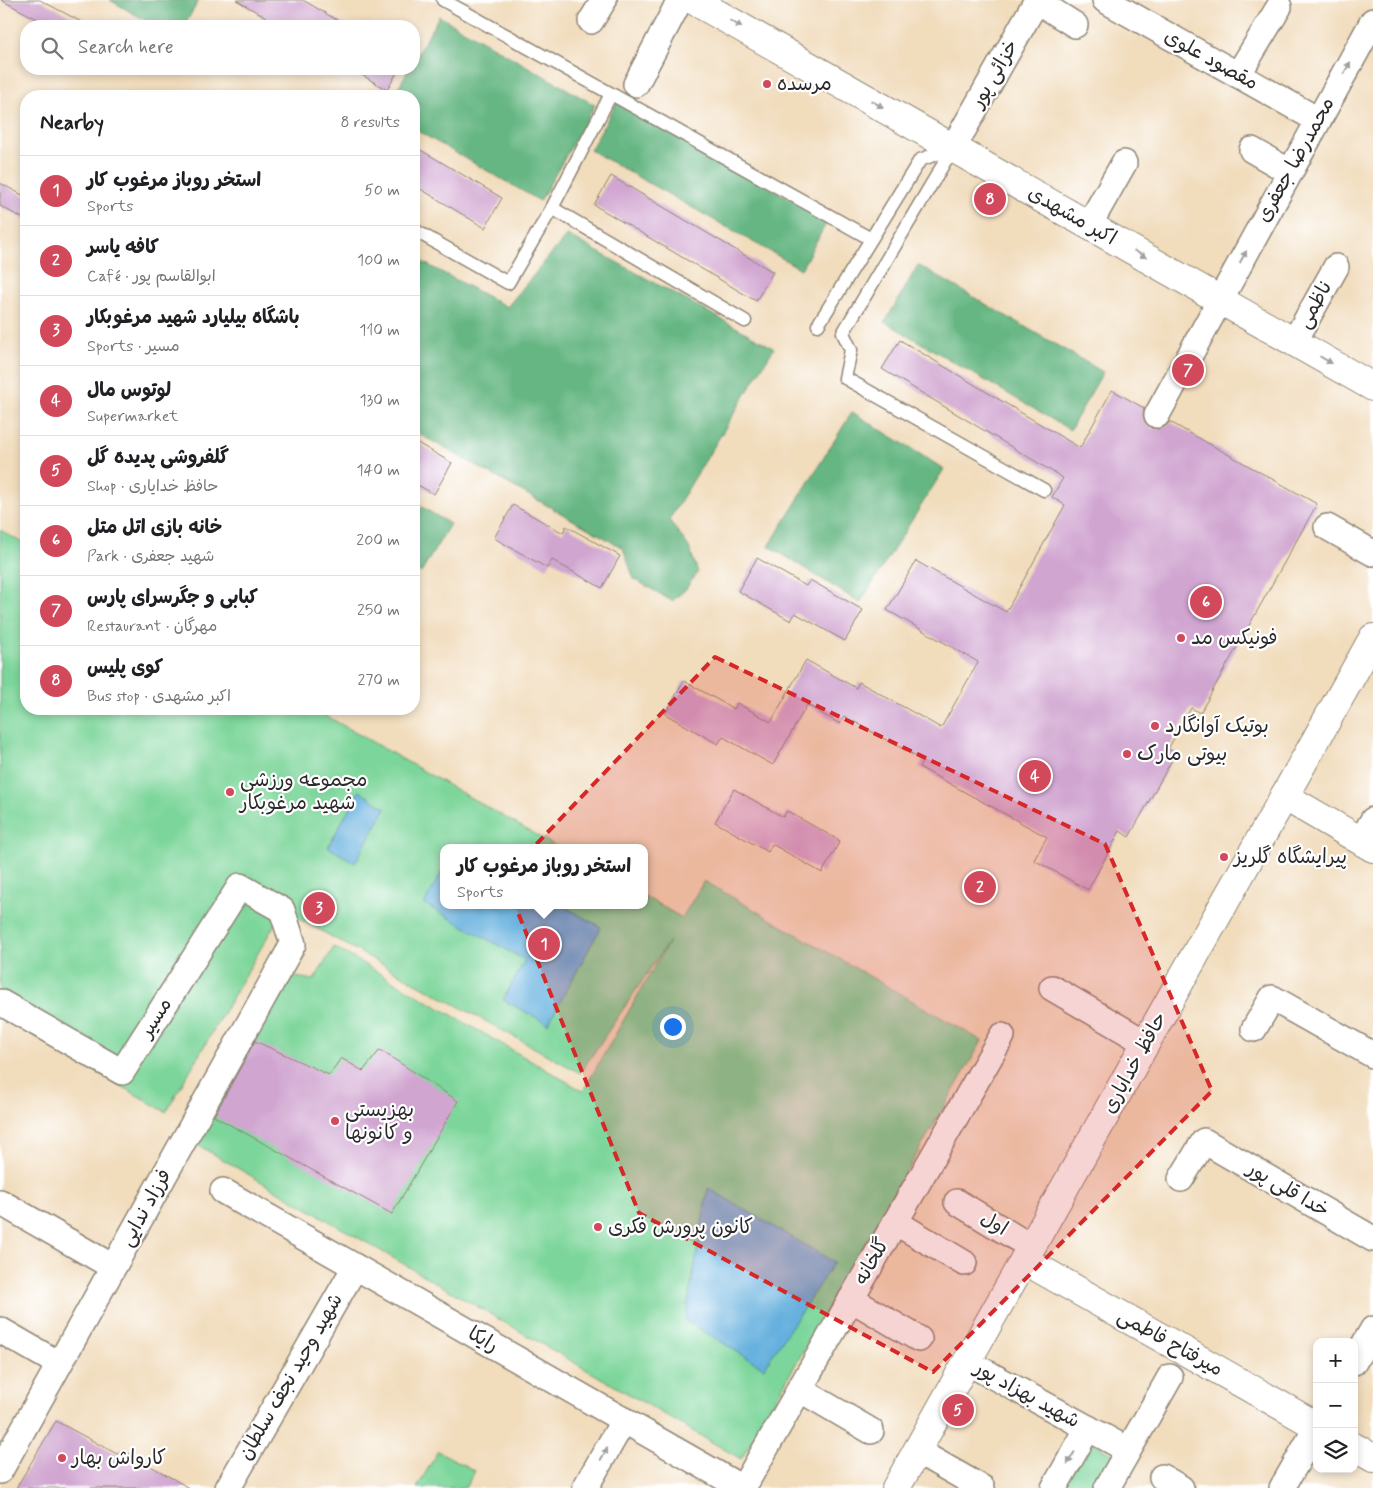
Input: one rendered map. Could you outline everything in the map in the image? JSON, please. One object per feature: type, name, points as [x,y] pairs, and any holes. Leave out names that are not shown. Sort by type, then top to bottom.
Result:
[{"type":"street","points":[[591,21],[604,0]]},
{"type":"street","points":[[636,84],[680,0]]},
{"type":"street","name":"اکبر مشهدی","points":[[693,0],[1373,387]]},
{"type":"street","points":[[1037,0],[1075,25]]},
{"type":"street","name":"خزائی پور","points":[[953,148],[1037,0]]},
{"type":"street","name":"مقصود علوی","points":[[1105,0],[1318,120]]},
{"type":"street","points":[[1238,75],[1279,7]]},
{"type":"street","name":"محمدرضا جعفری","points":[[1157,415],[1373,21]]},
{"type":"street","points":[[1252,150],[1290,172]]},
{"type":"street","points":[[1089,225],[1124,163]]},
{"type":"street","name":"ناظمی","points":[[1294,342],[1336,267]]},
{"type":"street","points":[[1327,527],[1373,553]]},
{"type":"street","name":"حافظ خدایاری","points":[[896,1488],[1373,638]]},
{"type":"street","points":[[1284,796],[1369,836]]},
{"type":"street","name":"مسیر","points":[[0,1002],[122,1072],[240,886],[282,910],[293,944]]},
{"type":"street","name":"فرزاد ندایی","points":[[1,1465],[293,944]]},
{"type":"street","points":[[1052,988],[1146,1043]]},
{"type":"street","points":[[1254,1029],[1272,998],[1373,1056]]},
{"type":"street","name":"گلخانه","points":[[743,1488],[1002,1036]]},
{"type":"street","name":"خدا قلی پور","points":[[1181,1179],[1204,1141],[1373,1238]]},
{"type":"street","name":"رایکا","points":[[224,1191],[743,1488]]},
{"type":"street","points":[[0,1202],[113,1268]]},
{"type":"street","name":"اول","points":[[957,1202],[1028,1253]]},
{"type":"street","points":[[895,1222],[964,1263]]},
{"type":"street","name":"میرفتاح فاطمی","points":[[1028,1253],[1313,1425]]},
{"type":"street","name":"شهید وحید نجف سلطان","points":[[228,1488],[355,1267]]},
{"type":"street","points":[[851,1299],[918,1339]]},
{"type":"street","points":[[1358,1355],[1373,1329]]},
{"type":"street","points":[[0,1330],[59,1364]]},
{"type":"street","name":"شهید بهزاد پور","points":[[967,1362],[1128,1450]]},
{"type":"street","points":[[1107,1488],[1170,1377]]},
{"type":"street","points":[[799,1390],[871,1431]]},
{"type":"street","points":[[585,1488],[624,1420]]},
{"type":"street","points":[[1054,1488],[1088,1428]]},
{"type":"street","points":[[1282,1488],[1316,1428]]},
{"type":"street","points":[[1358,1449],[1373,1458]]},
{"type":"street","points":[[917,1451],[982,1488]]},
{"type":"lane","points":[[443,0],[871,238]]},
{"type":"lane","points":[[420,233],[508,283],[552,208],[611,94]]},
{"type":"lane","points":[[818,325],[920,160],[953,148]]},
{"type":"lane","points":[[953,148],[843,334],[850,350],[846,378],[1044,490]]},
{"type":"lane","points":[[552,208],[745,321]]},
{"type":"highlighted area","points":[[715,657],[1105,844],[1212,1091],[933,1372],[639,1213],[504,878]]},
{"type":"green space","points":[[110,0],[199,0],[187,20],[145,20]]},
{"type":"green space","points":[[439,16],[595,105],[540,201],[420,132],[420,90],[397,90],[405,75],[420,75],[420,49]]},
{"type":"green space","points":[[617,102],[828,220],[801,269],[590,150]]},
{"type":"green space","points":[[567,235],[774,348],[669,520],[689,547],[698,572],[685,590],[672,601],[634,579],[623,548],[420,434],[420,261],[507,307]]},
{"type":"green space","points":[[918,265],[1103,372],[1070,430],[885,322]]},
{"type":"green space","points":[[852,412],[944,469],[860,603],[769,546]]},
{"type":"green space","points":[[420,506],[450,524],[420,572]]},
{"type":"green space","points":[[0,530],[20,542],[20,715],[325,715],[552,844],[440,844],[440,909],[648,909],[648,898],[682,918],[704,881],[982,1041],[741,1459],[189,1140],[284,975],[314,980],[334,947],[583,1091],[669,941],[580,1073],[283,910],[166,1112],[0,1016]]},
{"type":"green space","points":[[1090,1441],[1120,1458],[1103,1488],[1063,1488]]},
{"type":"green space","points":[[438,1451],[475,1471],[465,1488],[417,1488]]},
{"type":"water","points":[[359,791],[386,808],[355,863],[328,847]]},
{"type":"water","points":[[440,875],[440,909],[568,909],[601,927],[548,1024],[503,1000],[525,960],[424,904]]},
{"type":"water","points":[[708,1188],[834,1262],[764,1368],[685,1320]]},
{"type":"building","points":[[1,0],[40,0],[78,20],[39,20]]},
{"type":"building","points":[[236,0],[303,0],[337,20],[271,20]]},
{"type":"building","points":[[362,75],[396,75],[387,90]]},
{"type":"building","points":[[420,150],[502,198],[485,228],[420,189]]},
{"type":"building","points":[[611,176],[773,272],[756,301],[594,205]]},
{"type":"building","points":[[0,183],[20,194],[20,217],[0,206]]},
{"type":"building","points":[[900,340],[1080,448],[1112,390],[1144,408],[1145,422],[1151,428],[1158,429],[1170,422],[1317,504],[1200,713],[1191,708],[1168,749],[1176,753],[1129,837],[1120,831],[1088,890],[1034,860],[1047,837],[919,767],[923,760],[844,716],[840,724],[807,705],[773,765],[723,737],[718,744],[665,714],[684,681],[734,709],[737,703],[771,722],[806,660],[856,688],[859,682],[941,728],[978,662],[887,610],[916,561],[1006,612],[1065,505],[1052,497],[1063,478],[882,369]]},
{"type":"building","points":[[420,444],[452,463],[434,494],[420,486]]},
{"type":"building","points":[[513,505],[563,533],[566,526],[620,556],[602,588],[552,560],[547,568],[494,538]]},
{"type":"building","points":[[757,558],[806,586],[810,580],[863,610],[845,641],[795,613],[791,621],[738,591]]},
{"type":"building","points":[[734,789],[783,817],[787,811],[840,841],[822,873],[772,844],[768,852],[715,822]]},
{"type":"building","name":"بهزیستی و کانونها","points":[[255,1041],[329,1075],[341,1058],[363,1071],[380,1050],[458,1101],[392,1214],[214,1116]]},
{"type":"building","points":[[56,1421],[117,1454],[123,1450],[189,1488],[16,1488]]},
{"type":"place","name":"مرسده","points":[[767,84]]},
{"type":"place","name":"کوی پلیس","points":[[990,199]]},
{"type":"place","name":"کبابی و جگرسرای پارس","points":[[1188,370]]},
{"type":"place","name":"خانه بازی اتل متل","points":[[1206,602]]},
{"type":"place","name":"فونیکس مد","points":[[1181,638]]},
{"type":"place","name":"بوتیک آوانگارد","points":[[1155,726]]},
{"type":"place","name":"بیوتی مارک","points":[[1127,754]]},
{"type":"place","name":"لوتوس مال","points":[[1035,776]]},
{"type":"place","name":"مجموعه ورزشی شهید مرغوبکار","points":[[230,792]]},
{"type":"place","name":"پیرایشگاه گلریز","points":[[1224,857]]},
{"type":"place","name":"کافه یاسر","points":[[980,887]]},
{"type":"place","name":"باشگاه بیلیارد شهید مرغوبکار","points":[[319,908]]},
{"type":"place","name":"استخر روباز مرغوب کار","points":[[544,944]]},
{"type":"place","name":"بهزیستی و کانونها","points":[[335,1121]]},
{"type":"place","name":"کانون پرورش فکری","points":[[598,1227]]},
{"type":"place","name":"گلفروشی پدیده گل","points":[[958,1410]]},
{"type":"place","name":"کارواش بهار","points":[[62,1458]]}]
